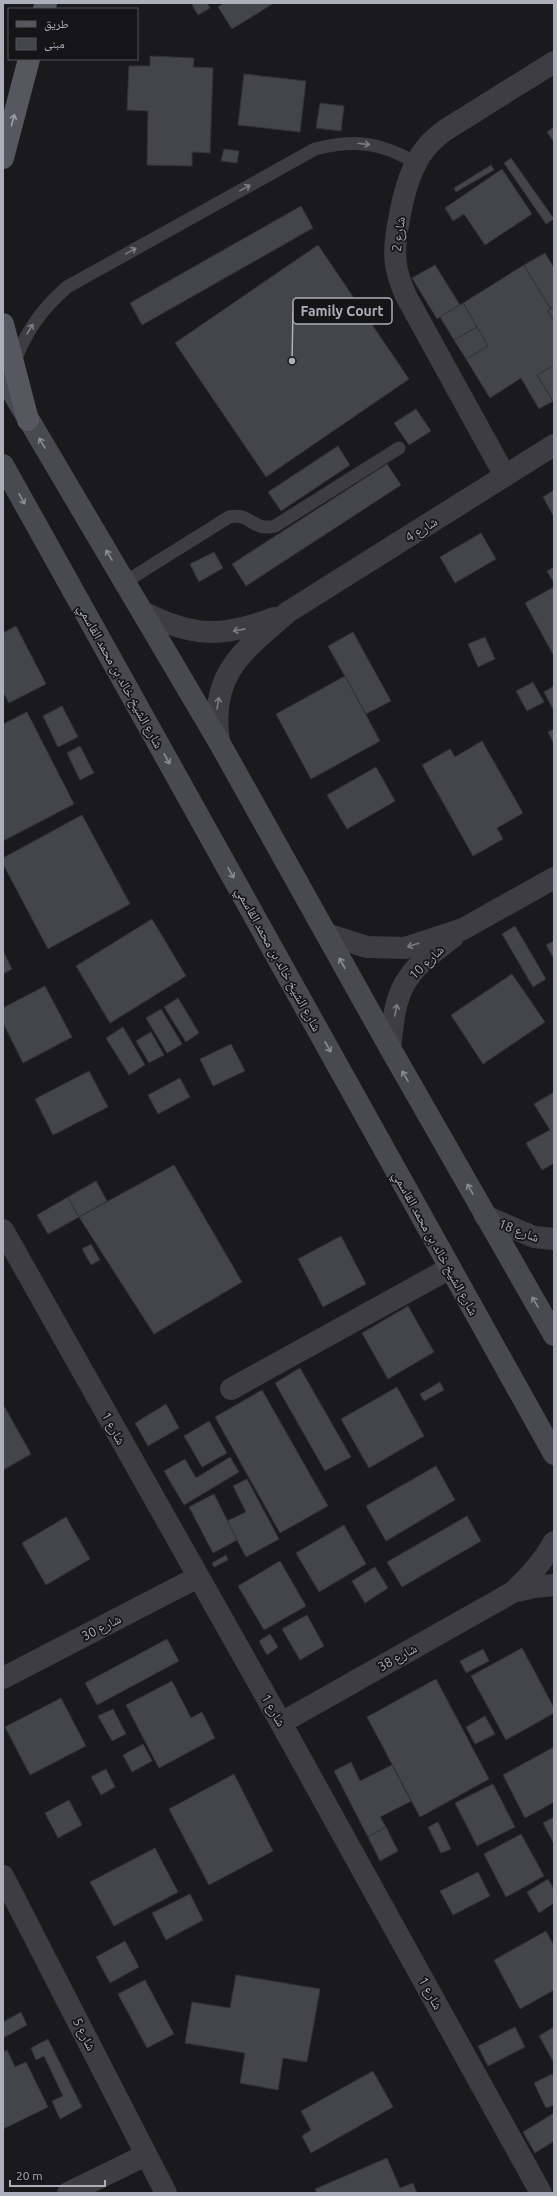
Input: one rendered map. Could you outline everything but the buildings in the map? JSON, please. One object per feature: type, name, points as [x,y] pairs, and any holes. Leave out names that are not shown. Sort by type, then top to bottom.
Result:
[{"type":"main road","points":[[3,158],[29,60]]},
{"type":"main road","points":[[3,324],[8,370],[28,420],[219,742],[390,1048],[554,1335]]},
{"type":"main road","name":"شارع الشيخ خالد بن محمد القاسمي","points":[[3,465],[450,1268],[546,1421],[554,1454]]},
{"type":"street","name":"شارع 2","points":[[505,476],[399,281],[395,263],[394,246],[402,206],[416,163],[426,149],[451,126],[554,62]]},
{"type":"street","name":"شارع 4","points":[[143,612],[177,627],[215,633],[247,629],[288,612],[554,445]]},
{"type":"street","name":"شارع 4","points":[[219,742],[216,723],[217,703],[222,685],[231,667],[243,652],[288,612]]},
{"type":"street","name":"شارع 10","points":[[390,1048],[397,1002],[409,977],[418,966],[463,929],[554,878]]},
{"type":"street","name":"شارع 10","points":[[326,934],[367,947],[392,949],[405,948],[463,929]]},
{"type":"street","name":"شارع 18","points":[[485,1216],[534,1237],[554,1239]]},
{"type":"street","name":"شارع 1","points":[[3,1230],[281,1723],[541,2193]]},
{"type":"street","points":[[232,1389],[450,1268]]},
{"type":"street","name":"شارع 38","points":[[281,1723],[512,1592],[531,1575],[547,1555],[554,1542]]},
{"type":"street","name":"شارع 30","points":[[3,1678],[198,1577]]},
{"type":"street","name":"شارع 38","points":[[512,1592],[534,1587],[554,1585]]},
{"type":"street","name":"شارع 5","points":[[3,1876],[166,2193]]},
{"type":"street","points":[[68,2193],[146,2154]]},
{"type":"lane","points":[[8,370],[30,327],[42,310],[67,286],[315,149],[336,144],[357,143],[378,145],[398,152],[416,163]]},
{"type":"lane","points":[[125,582],[228,517],[240,516],[262,528],[275,526],[399,448]]},
{"type":"place","name":"Family Court","points":[[292,361]]}]
